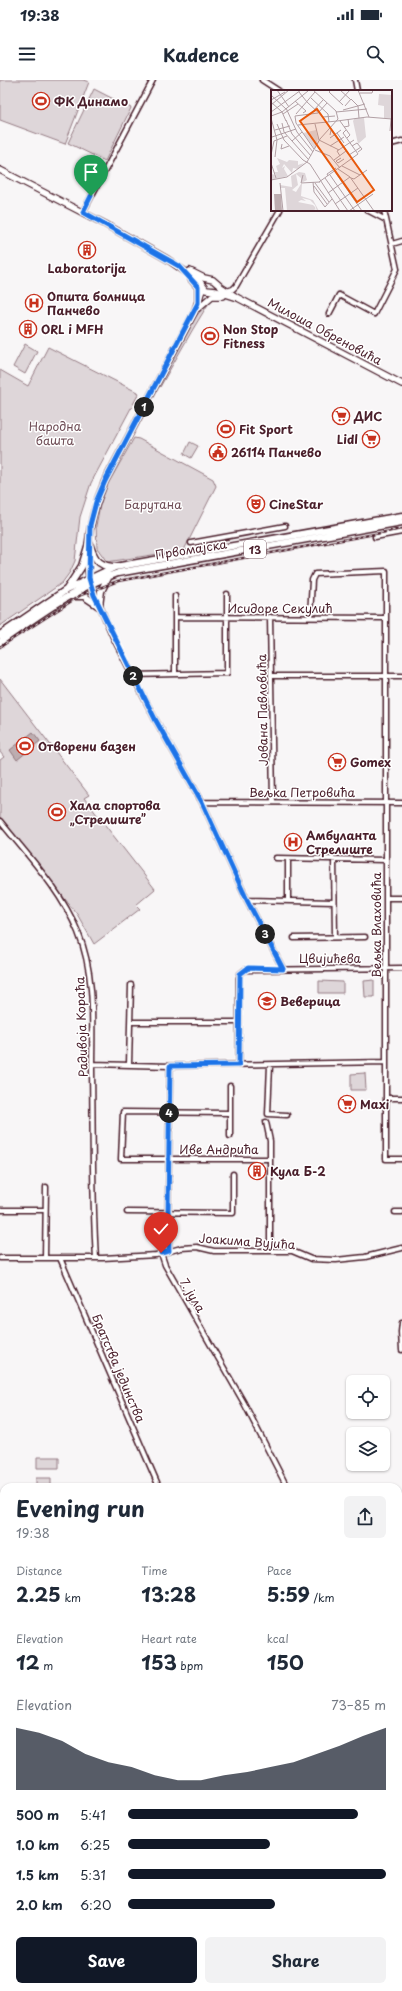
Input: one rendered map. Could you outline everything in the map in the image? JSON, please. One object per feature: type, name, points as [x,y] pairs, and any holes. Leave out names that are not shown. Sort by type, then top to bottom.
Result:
[{"type":"main road","name":"Првомајска","points":[[0,635],[66,593],[115,567],[402,516]]},
{"type":"main road","name":"Првомајска","points":[[90,581],[135,570],[313,540],[402,522]]},
{"type":"main road","points":[[89,543],[93,554],[100,564],[115,567]]},
{"type":"main road","points":[[89,543],[82,566],[66,593],[80,595],[99,606],[101,591],[109,576]]},
{"type":"main road","name":"Првомајска","points":[[0,642],[66,593]]},
{"type":"street","points":[[83,212],[153,80]]},
{"type":"street","points":[[262,80],[277,90]]},
{"type":"street","points":[[355,80],[357,90]]},
{"type":"street","points":[[392,144],[402,141]]},
{"type":"street","points":[[0,170],[83,212],[179,266],[215,282],[229,293]]},
{"type":"street","points":[[197,308],[214,295],[229,293],[236,286],[279,211]]},
{"type":"street","points":[[369,211],[386,220]]},
{"type":"street","points":[[384,211],[397,269],[401,273]]},
{"type":"street","points":[[392,244],[402,241]]},
{"type":"street","points":[[179,266],[206,290],[212,291]]},
{"type":"street","points":[[329,314],[339,295],[374,314],[397,269]]},
{"type":"street","points":[[185,271],[198,287],[197,308]]},
{"type":"street","points":[[208,279],[204,282],[197,308],[105,481],[93,512],[89,543],[90,581],[99,606],[132,675],[202,802],[247,900],[283,969]]},
{"type":"street","points":[[197,308],[216,287],[215,282]]},
{"type":"street","name":"Милоша Обреновића","points":[[212,291],[229,293],[402,384]]},
{"type":"street","points":[[191,543],[285,526]]},
{"type":"street","points":[[375,538],[402,532]]},
{"type":"street","name":"Вељка Влаховића","points":[[310,617],[312,580],[315,574],[386,571],[386,1159],[402,1159]]},
{"type":"street","points":[[132,675],[227,673],[227,594]]},
{"type":"street","points":[[175,596],[175,673]]},
{"type":"street","name":"Исидоре Секулић","points":[[175,617],[385,618]]},
{"type":"street","name":"Јована Павловића","points":[[270,617],[273,802]]},
{"type":"street","points":[[272,676],[402,676]]},
{"type":"street","name":"Вељка Петровића","points":[[202,802],[402,803]]},
{"type":"street","name":"Радивоја Кораћа","points":[[0,822],[57,894],[78,933],[87,960],[91,985],[93,1190],[96,1258]]},
{"type":"street","points":[[276,858],[386,860]]},
{"type":"street","points":[[288,859],[288,901]]},
{"type":"street","points":[[334,859],[335,937]]},
{"type":"street","points":[[387,898],[402,898]]},
{"type":"street","points":[[247,900],[334,902]]},
{"type":"street","points":[[294,938],[365,937]]},
{"type":"street","name":"Цвијићева","points":[[239,1022],[239,978],[242,972],[248,968],[402,968]]},
{"type":"street","points":[[129,1065],[131,985]]},
{"type":"street","points":[[131,1022],[239,1022],[239,1065]]},
{"type":"street","points":[[92,1064],[170,1066],[386,1062]]},
{"type":"street","points":[[270,1065],[268,1114],[287,1115]]},
{"type":"street","points":[[169,1251],[168,1158],[170,1066]]},
{"type":"street","points":[[230,1086],[230,1136]]},
{"type":"street","points":[[387,1098],[402,1098]]},
{"type":"street","name":"Иве Андрића","points":[[169,1113],[123,1112],[122,1159],[269,1159]]},
{"type":"street","points":[[169,1113],[230,1113]]},
{"type":"street","points":[[266,1122],[270,1141],[270,1251]]},
{"type":"street","points":[[127,1212],[233,1213],[233,1174]]},
{"type":"street","points":[[45,1258],[46,1187]]},
{"type":"street","points":[[0,1210],[45,1210]]},
{"type":"street","points":[[395,1212],[402,1212]]},
{"type":"street","name":"Јоакима Вујића","points":[[161,1253],[197,1247],[214,1251],[292,1251],[311,1259],[336,1260],[365,1257],[402,1248]]},
{"type":"street","points":[[0,1258],[96,1258],[161,1253]]},
{"type":"street","name":"7. јула","points":[[161,1253],[165,1265],[244,1403],[285,1483]]},
{"type":"street","name":"Братства јединства","points":[[60,1258],[157,1483]]},
{"type":"street","points":[[402,1322],[402,1350]]},
{"type":"green space","name":"ФК Динамо","points":[[0,80],[83,80],[89,82],[65,144],[0,120]]},
{"type":"green space","points":[[94,89],[131,108],[105,161],[68,143]]},
{"type":"green space","points":[[209,301],[160,387],[158,386],[192,321]]},
{"type":"green space","points":[[25,344],[37,351],[25,374],[13,367]]},
{"type":"green space","name":"Народна башта","points":[[48,347],[139,393],[91,483],[80,517],[75,561],[70,572],[62,583],[0,626],[0,370],[28,386]]},
{"type":"green space","name":"Барутана","points":[[134,438],[139,439],[213,479],[216,486],[184,550],[107,562],[97,548],[96,526],[100,505],[108,484]]},
{"type":"green space","points":[[190,442],[198,446],[191,458],[184,454]]},
{"type":"green space","points":[[0,679],[89,795],[84,798],[155,889],[136,905],[140,909],[94,944],[77,914],[0,818],[0,760],[4,757],[0,752]]},
{"type":"green space","points":[[374,980],[374,997],[365,997],[364,981]]},
{"type":"green space","points":[[319,981],[343,982],[343,993],[319,993]]},
{"type":"green space","points":[[365,1073],[366,1090],[351,1090],[351,1074]]},
{"type":"green space","points":[[37,1457],[59,1457],[59,1468],[37,1468]]},
{"type":"green space","points":[[36,1478],[51,1478],[51,1483],[36,1483]]},
{"type":"shaded area","name":"Отворени базен","points":[[33,732],[40,741],[17,760],[10,750]]},
{"type":"railway","points":[[0,647],[81,595],[118,581],[402,529]]},
{"type":"place","name":"ФК Динамо","points":[[41,101]]},
{"type":"place","name":"Laboratorija","points":[[87,250]]},
{"type":"place","name":"Општа болница Панчево","points":[[34,303]]},
{"type":"place","name":"ORL i MFH","points":[[28,329]]},
{"type":"place","name":"Non Stop Fitness","points":[[210,336]]},
{"type":"place","name":"ДИС","points":[[341,416]]},
{"type":"place","name":"Fit Sport","points":[[226,429]]},
{"type":"place","name":"Lidl","points":[[371,439]]},
{"type":"place","name":"26114 Панчево","points":[[218,452]]},
{"type":"place","name":"CineStar","points":[[256,504]]},
{"type":"place","name":"Отворени базен","points":[[25,746]]},
{"type":"place","name":"Gomex","points":[[337,762]]},
{"type":"place","name":"Хала спортова „Стрелиште”","points":[[57,812]]},
{"type":"place","name":"Амбуланта Стрелиште","points":[[293,842]]},
{"type":"place","name":"Веверица","points":[[267,1001]]},
{"type":"place","name":"Maxi","points":[[347,1104]]},
{"type":"place","name":"Кула Б-2","points":[[257,1171]]},
{"type":"route","points":[[91,196],[83,212],[179,266],[185,271],[189,278],[196,283],[198,287],[198,303],[105,481],[96,502],[90,525],[90,583],[94,596],[114,639],[155,719],[202,802],[247,900],[283,969],[248,968],[240,974],[239,1065],[170,1066],[168,1213],[169,1251],[161,1253]]}]
